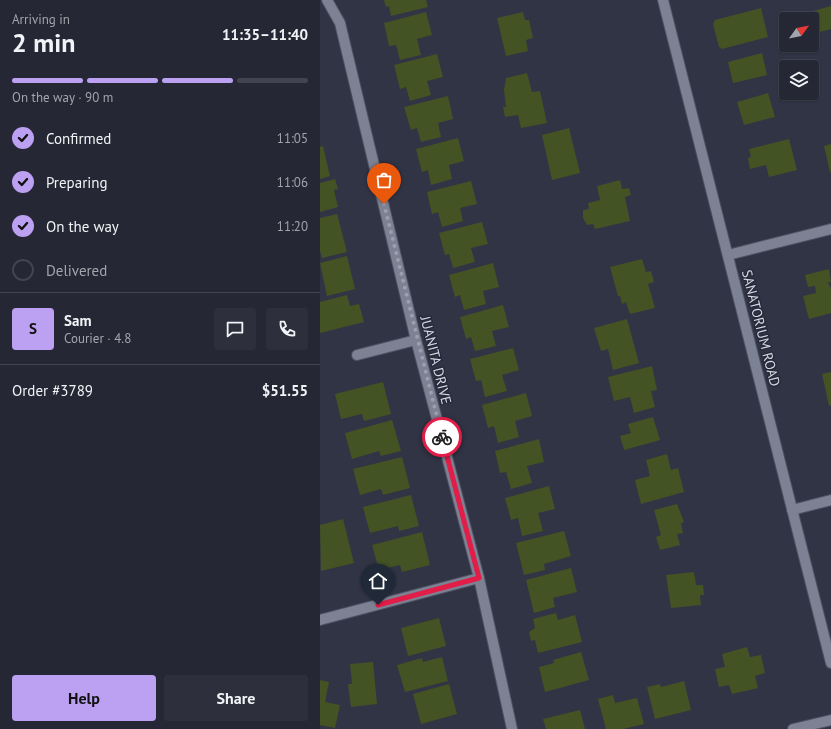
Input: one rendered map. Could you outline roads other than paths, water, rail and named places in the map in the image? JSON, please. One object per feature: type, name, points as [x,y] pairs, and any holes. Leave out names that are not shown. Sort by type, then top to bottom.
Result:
[{"type":"street","name":"JUANITA DRIVE","points":[[327,0],[340,23],[416,340],[479,578],[512,729]]},
{"type":"street","name":"SANATORIUM ROAD","points":[[664,0],[831,663]]},
{"type":"street","points":[[728,255],[831,229]]},
{"type":"street","points":[[357,355],[416,340]]},
{"type":"street","points":[[792,510],[831,500]]},
{"type":"street","points":[[320,620],[479,578]]},
{"type":"street","points":[[793,729],[831,720]]}]
